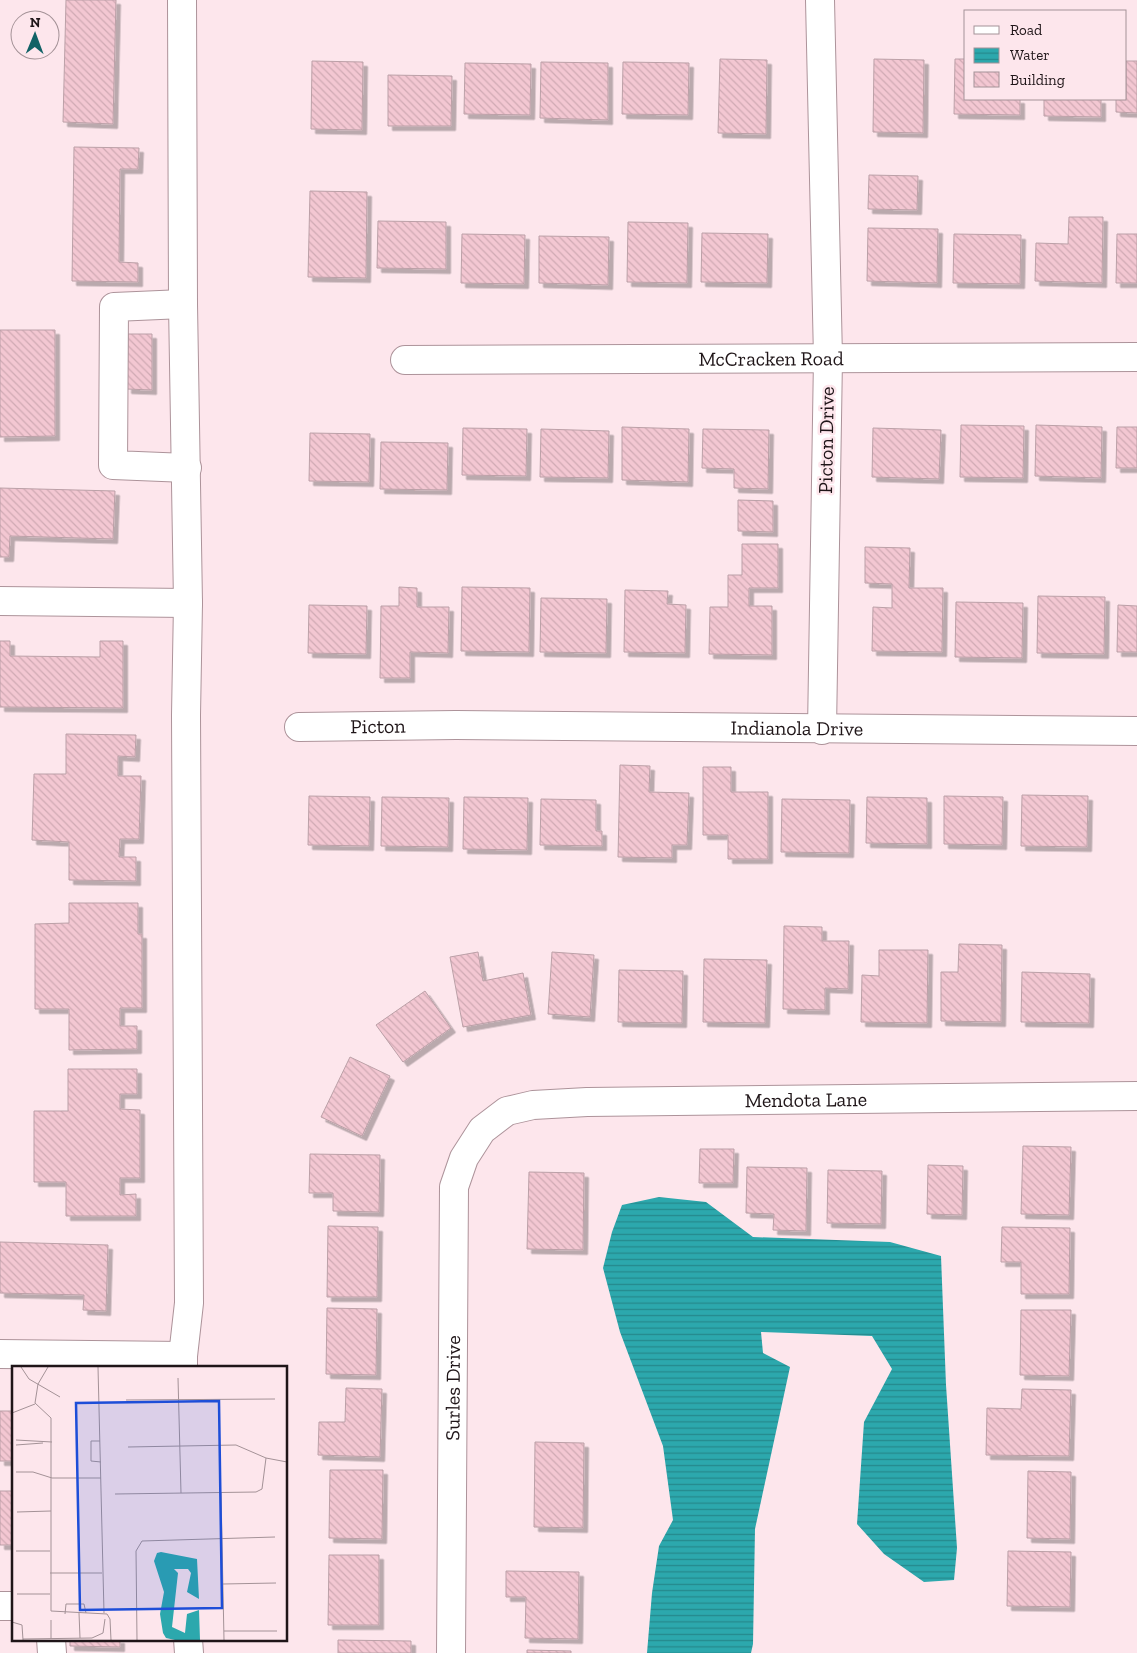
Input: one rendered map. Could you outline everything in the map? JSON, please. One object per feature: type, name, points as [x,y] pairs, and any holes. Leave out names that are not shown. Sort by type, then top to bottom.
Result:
[{"type":"street","points":[[0,1354],[183,1361],[189,1303],[186,715],[188,603],[183,304],[182,0]]},
{"type":"street","name":"Picton Drive","points":[[820,0],[828,358],[822,730]]},
{"type":"street","points":[[183,304],[114,307],[113,465],[187,468]]},
{"type":"street","name":"McCracken Road","points":[[405,360],[1137,357]]},
{"type":"street","points":[[0,601],[188,603]]},
{"type":"street","name":"Indianola Drive","points":[[456,725],[822,730],[1137,731]]},
{"type":"street","name":"Picton","points":[[299,727],[456,725]]},
{"type":"street","name":"Mendota Lane","points":[[482,1130],[507,1111],[533,1104],[1137,1096]]},
{"type":"street","name":"Surles Drive","points":[[451,1653],[454,1187],[464,1158],[482,1130]]},
{"type":"street","points":[[51,1640],[52,1653]]},
{"type":"street","points":[[188,1640],[189,1653]]},
{"type":"water","points":[[659,1197],[706,1202],[753,1237],[890,1242],[941,1256],[946,1385],[957,1548],[954,1580],[924,1582],[884,1554],[857,1524],[864,1422],[892,1369],[872,1336],[761,1332],[763,1353],[790,1367],[755,1529],[753,1644],[751,1653],[647,1653],[652,1593],[659,1546],[673,1520],[663,1446],[620,1332],[603,1268],[612,1232],[622,1205]]},
{"type":"building","points":[[66,0],[116,0],[113,124],[63,122]]},
{"type":"building","points":[[720,59],[767,60],[766,134],[718,133]]},
{"type":"building","points":[[874,59],[924,60],[923,133],[873,132]]},
{"type":"building","points":[[955,59],[964,59],[964,100],[1020,100],[1020,115],[954,114]]},
{"type":"building","points":[[312,61],[363,62],[362,130],[311,129]]},
{"type":"building","points":[[1127,61],[1137,61],[1137,113],[1116,112],[1116,100],[1127,100]]},
{"type":"building","points":[[541,62],[608,63],[608,120],[540,118]]},
{"type":"building","points":[[623,62],[689,63],[688,115],[622,114]]},
{"type":"building","points":[[465,63],[531,64],[530,115],[464,114]]},
{"type":"building","points":[[388,75],[452,76],[451,126],[388,126]]},
{"type":"building","points":[[1044,100],[1101,100],[1101,117],[1044,116]]},
{"type":"building","points":[[74,147],[139,148],[138,169],[120,169],[119,262],[138,263],[138,282],[72,281]]},
{"type":"building","points":[[869,175],[918,176],[917,210],[868,209]]},
{"type":"building","points":[[310,191],[367,192],[366,278],[308,277]]},
{"type":"building","points":[[1069,217],[1103,217],[1102,283],[1035,281],[1036,243],[1068,244]]},
{"type":"building","points":[[378,221],[446,222],[446,269],[377,268]]},
{"type":"building","points":[[628,222],[688,223],[687,283],[627,282]]},
{"type":"building","points":[[868,228],[938,229],[937,283],[867,281]]},
{"type":"building","points":[[702,233],[768,234],[767,283],[701,282]]},
{"type":"building","points":[[462,234],[525,235],[524,284],[461,283]]},
{"type":"building","points":[[954,234],[1021,235],[1020,284],[953,283]]},
{"type":"building","points":[[1117,234],[1137,234],[1137,283],[1116,283]]},
{"type":"building","points":[[539,236],[609,237],[608,285],[539,283]]},
{"type":"building","points":[[0,330],[55,330],[55,436],[0,437]]},
{"type":"building","points":[[128,334],[152,334],[152,390],[127,389]]},
{"type":"building","points":[[961,425],[1024,426],[1023,478],[960,477]]},
{"type":"building","points":[[1036,425],[1102,427],[1101,478],[1035,476]]},
{"type":"building","points":[[622,427],[689,429],[688,482],[622,480]]},
{"type":"building","points":[[1117,427],[1137,427],[1137,468],[1116,468]]},
{"type":"building","points":[[463,428],[527,429],[526,476],[462,475]]},
{"type":"building","points":[[873,428],[941,430],[939,479],[872,477]]},
{"type":"building","points":[[541,429],[609,431],[608,478],[540,477]]},
{"type":"building","points":[[703,429],[769,430],[768,489],[734,488],[734,469],[702,468]]},
{"type":"building","points":[[310,433],[370,434],[369,482],[309,481]]},
{"type":"building","points":[[381,442],[448,443],[447,490],[380,489]]},
{"type":"building","points":[[0,488],[115,491],[113,539],[10,536],[9,557],[0,557]]},
{"type":"building","points":[[738,500],[773,501],[773,532],[738,531]]},
{"type":"building","points":[[742,544],[778,544],[778,588],[749,588],[749,606],[772,606],[772,655],[709,654],[710,607],[728,607],[728,575],[742,575]]},
{"type":"building","points":[[865,547],[910,548],[909,588],[943,588],[942,652],[872,651],[873,607],[892,608],[892,584],[865,583]]},
{"type":"building","points":[[399,587],[417,588],[417,607],[449,607],[448,653],[410,652],[410,678],[380,678],[381,606],[399,606]]},
{"type":"building","points":[[462,587],[530,588],[529,652],[461,651]]},
{"type":"building","points":[[625,590],[668,591],[667,604],[686,605],[685,653],[624,652]]},
{"type":"building","points":[[1038,596],[1105,597],[1104,654],[1037,653]]},
{"type":"building","points":[[541,598],[607,599],[606,653],[540,652]]},
{"type":"building","points":[[956,602],[1023,603],[1022,658],[955,657]]},
{"type":"building","points":[[309,605],[367,606],[366,654],[308,653]]},
{"type":"building","points":[[1118,605],[1137,606],[1137,652],[1117,652]]},
{"type":"building","points":[[0,641],[10,641],[10,656],[100,657],[100,641],[123,641],[123,708],[0,707]]},
{"type":"building","points":[[66,734],[136,735],[135,757],[118,756],[118,776],[141,776],[139,839],[120,839],[119,857],[136,857],[136,881],[69,880],[69,842],[32,840],[34,774],[66,774]]},
{"type":"building","points":[[620,765],[650,766],[649,792],[689,793],[687,845],[672,845],[672,858],[618,857]]},
{"type":"building","points":[[703,767],[731,767],[731,792],[768,792],[768,859],[728,859],[728,835],[703,835]]},
{"type":"building","points":[[1022,795],[1088,796],[1087,847],[1021,846]]},
{"type":"building","points":[[309,796],[370,797],[369,846],[308,845]]},
{"type":"building","points":[[944,796],[1003,797],[1002,845],[944,844]]},
{"type":"building","points":[[382,797],[449,798],[448,847],[381,846]]},
{"type":"building","points":[[464,797],[528,798],[527,850],[463,849]]},
{"type":"building","points":[[867,797],[927,798],[927,844],[866,843]]},
{"type":"building","points":[[541,799],[596,800],[596,831],[602,831],[602,846],[540,845]]},
{"type":"building","points":[[782,799],[850,800],[849,853],[781,852]]},
{"type":"building","points":[[69,903],[138,903],[138,934],[142,934],[142,1008],[120,1008],[120,1026],[137,1026],[137,1049],[69,1050],[69,1009],[35,1009],[35,924],[69,923]]},
{"type":"building","points":[[784,926],[822,927],[822,941],[849,941],[848,989],[825,988],[825,1010],[783,1009]]},
{"type":"building","points":[[959,944],[1002,945],[1001,1022],[941,1021],[941,972],[958,972]]},
{"type":"building","points":[[879,950],[928,950],[927,1023],[861,1022],[862,975],[879,976]]},
{"type":"building","points":[[478,952],[483,981],[523,973],[531,1015],[463,1027],[450,957]]},
{"type":"building","points":[[552,952],[594,955],[590,1017],[548,1014]]},
{"type":"building","points":[[704,959],[767,960],[765,1023],[703,1022]]},
{"type":"building","points":[[619,970],[683,971],[682,1023],[618,1022]]},
{"type":"building","points":[[1022,972],[1090,974],[1089,1023],[1021,1022]]},
{"type":"building","points":[[425,991],[451,1028],[403,1062],[376,1025]]},
{"type":"building","points":[[350,1057],[390,1076],[362,1136],[321,1117]]},
{"type":"building","points":[[68,1069],[137,1069],[137,1094],[120,1094],[120,1109],[140,1110],[140,1178],[120,1178],[120,1195],[136,1194],[136,1216],[66,1216],[66,1182],[34,1182],[34,1111],[68,1111]]},
{"type":"building","points":[[1023,1146],[1071,1147],[1069,1215],[1021,1214]]},
{"type":"building","points":[[700,1149],[734,1149],[733,1183],[699,1183]]},
{"type":"building","points":[[310,1154],[380,1155],[379,1212],[333,1211],[333,1193],[309,1193]]},
{"type":"building","points":[[928,1165],[963,1166],[962,1215],[927,1214]]},
{"type":"building","points":[[747,1167],[807,1168],[806,1231],[773,1230],[774,1214],[746,1213]]},
{"type":"building","points":[[828,1170],[882,1171],[881,1224],[827,1223]]},
{"type":"building","points":[[529,1172],[584,1173],[583,1250],[527,1249]]},
{"type":"building","points":[[328,1226],[378,1227],[377,1297],[327,1297]]},
{"type":"building","points":[[1002,1227],[1070,1228],[1069,1294],[1021,1294],[1021,1262],[1001,1262]]},
{"type":"building","points":[[0,1242],[108,1245],[106,1311],[83,1310],[84,1295],[0,1293]]},
{"type":"building","points":[[327,1308],[377,1309],[376,1375],[326,1374]]},
{"type":"building","points":[[1021,1310],[1071,1310],[1069,1376],[1020,1375]]},
{"type":"building","points":[[346,1388],[382,1389],[380,1457],[318,1455],[319,1422],[345,1422]]},
{"type":"building","points":[[1022,1389],[1071,1390],[1069,1456],[986,1455],[987,1408],[1021,1409]]},
{"type":"building","points":[[0,1411],[12,1411],[12,1461],[0,1461]]},
{"type":"building","points":[[535,1442],[584,1443],[583,1528],[534,1527]]},
{"type":"building","points":[[330,1470],[383,1470],[382,1539],[329,1538]]},
{"type":"building","points":[[1028,1471],[1071,1472],[1070,1539],[1027,1538]]},
{"type":"building","points":[[0,1491],[12,1491],[12,1545],[0,1545]]},
{"type":"building","points":[[1008,1551],[1071,1552],[1070,1607],[1007,1606]]},
{"type":"building","points":[[329,1555],[379,1555],[379,1625],[328,1625]]},
{"type":"building","points":[[506,1571],[579,1572],[578,1639],[525,1638],[526,1597],[506,1597]]},
{"type":"building","points":[[70,1640],[120,1640],[120,1647],[70,1646]]},
{"type":"building","points":[[338,1640],[411,1641],[411,1653],[338,1653]]},
{"type":"building","points":[[527,1650],[571,1651],[571,1653],[527,1653]]}]
